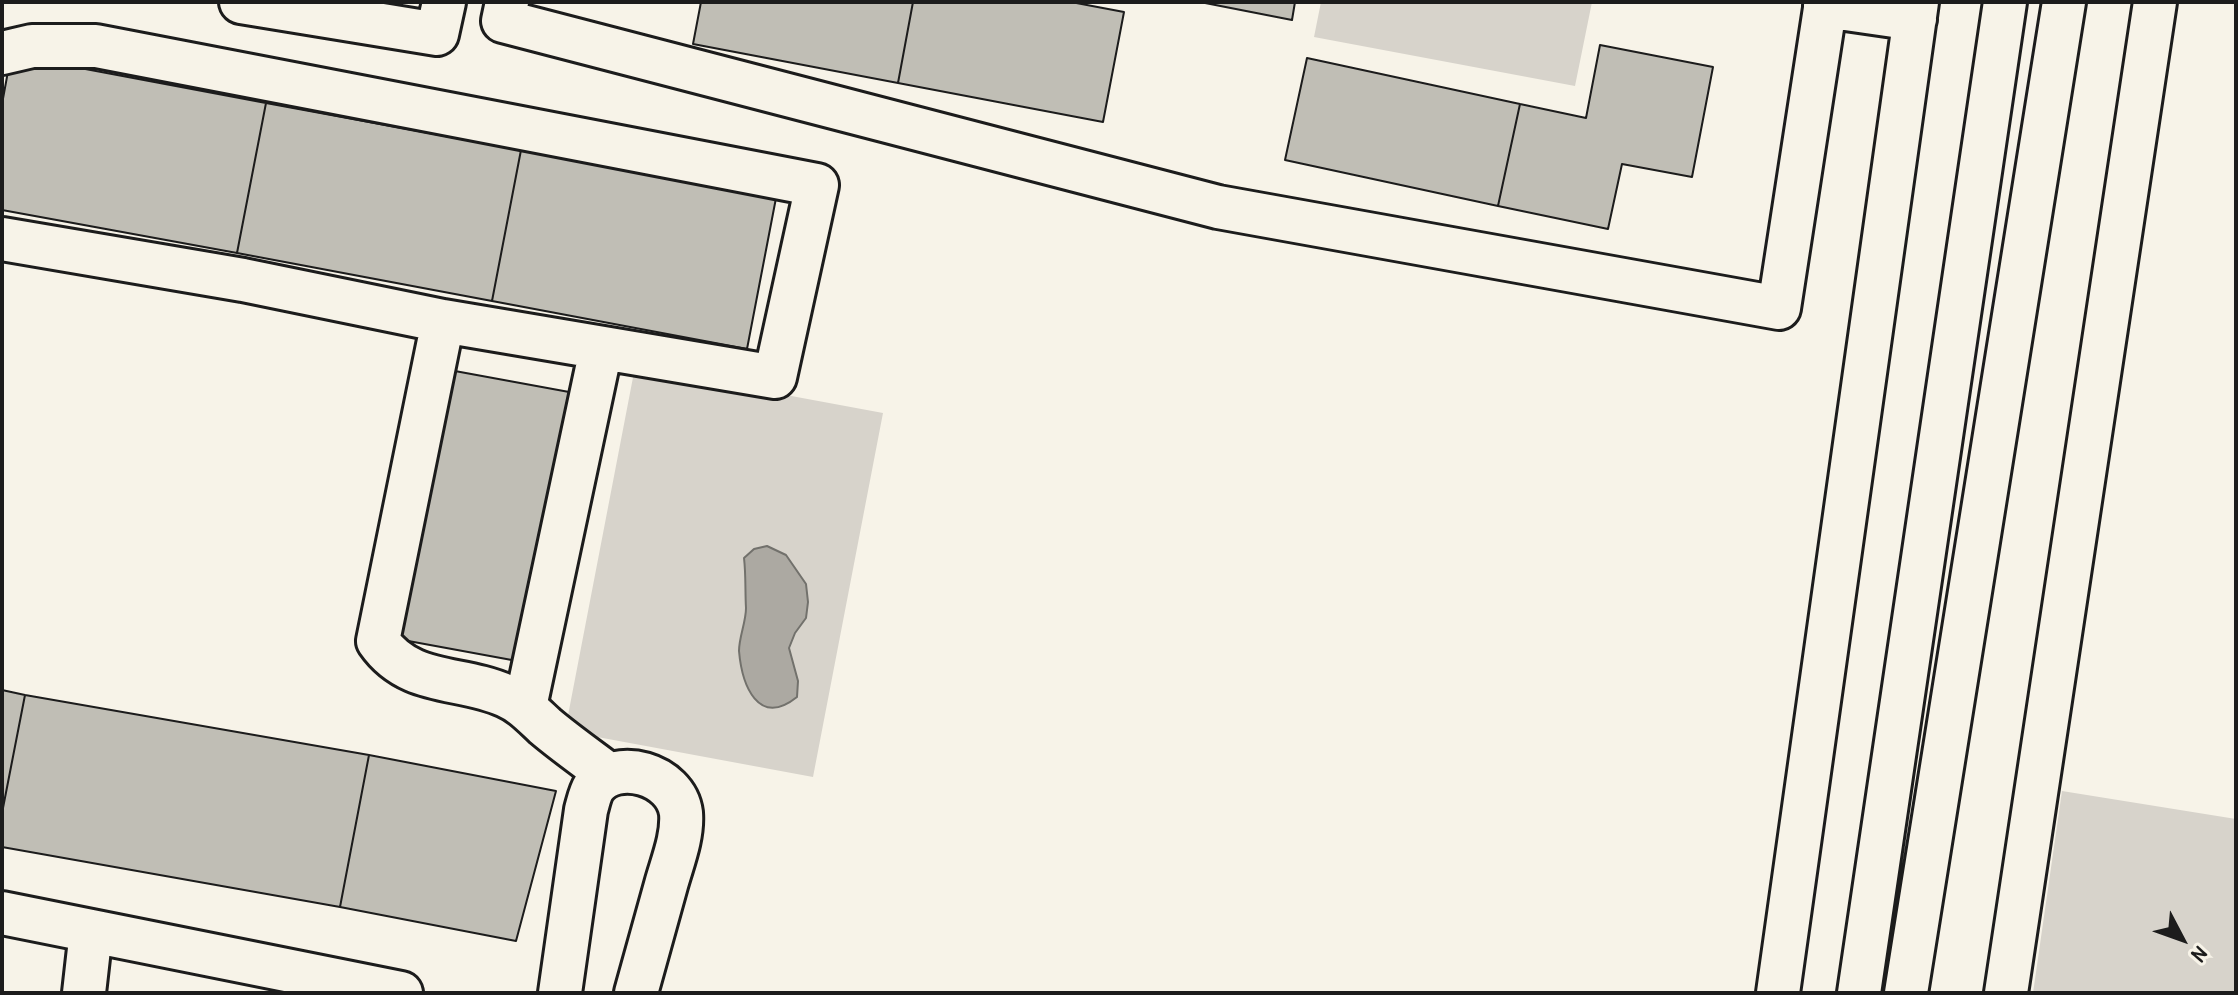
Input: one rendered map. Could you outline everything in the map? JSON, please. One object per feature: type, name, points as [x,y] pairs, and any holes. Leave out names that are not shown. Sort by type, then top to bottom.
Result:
[{"type":"street","points":[[241,2],[437,34],[444,2]]},
{"type":"street","points":[[507,2],[503,21],[1218,207],[1779,308],[1826,4],[1916,10],[1778,993]]},
{"type":"street","points":[[1859,993],[2005,2]]},
{"type":"street","points":[[1906,993],[2064,2]]},
{"type":"street","points":[[2006,993],[2155,2]]},
{"type":"street","points":[[2,53],[32,46],[96,46],[817,185],[775,377],[443,321],[243,280],[2,239]]},
{"type":"street","points":[[443,321],[378,641],[390,658],[410,670],[503,695],[525,707],[609,775]]},
{"type":"street","points":[[525,707],[601,349]]},
{"type":"street","points":[[560,993],[586,810],[594,787],[609,775],[627,772],[649,775],[667,784],[677,797],[681,814],[678,841],[636,993]]},
{"type":"street","points":[[2,913],[401,993]]},
{"type":"street","points":[[84,993],[91,931]]},
{"type":"shaded area","points":[[1321,2],[1592,2],[1575,86],[1314,37]]},
{"type":"shaded area","points":[[635,367],[883,413],[813,777],[565,731]]},
{"type":"shaded area","points":[[767,546],[786,555],[806,584],[808,602],[806,618],[789,648],[798,681],[797,697],[772,708],[762,705],[748,689],[739,651],[746,608],[744,558],[754,549]]},
{"type":"shaded area","points":[[2062,791],[2236,819],[2236,993],[2033,993]]},
{"type":"building","points":[[701,2],[913,2],[898,83],[693,44]]},
{"type":"building","points":[[913,2],[1071,2],[1124,12],[1103,122],[898,83]]},
{"type":"building","points":[[1200,2],[1295,2],[1292,20]]},
{"type":"building","points":[[1600,45],[1713,67],[1692,177],[1622,164],[1608,229],[1498,206],[1520,104],[1586,118]]},
{"type":"building","points":[[11,55],[266,103],[237,253],[2,210],[2,104]]},
{"type":"building","points":[[1307,58],[1520,104],[1498,206],[1285,160]]},
{"type":"building","points":[[266,103],[521,150],[492,301],[237,253]]},
{"type":"building","points":[[521,150],[776,198],[747,349],[492,301]]},
{"type":"building","points":[[444,369],[580,394],[528,663],[392,638]]},
{"type":"building","points":[[2,690],[25,695],[2,813]]},
{"type":"building","points":[[25,695],[369,755],[340,907],[2,847],[2,813]]},
{"type":"building","points":[[369,755],[556,791],[516,941],[340,907]]}]
